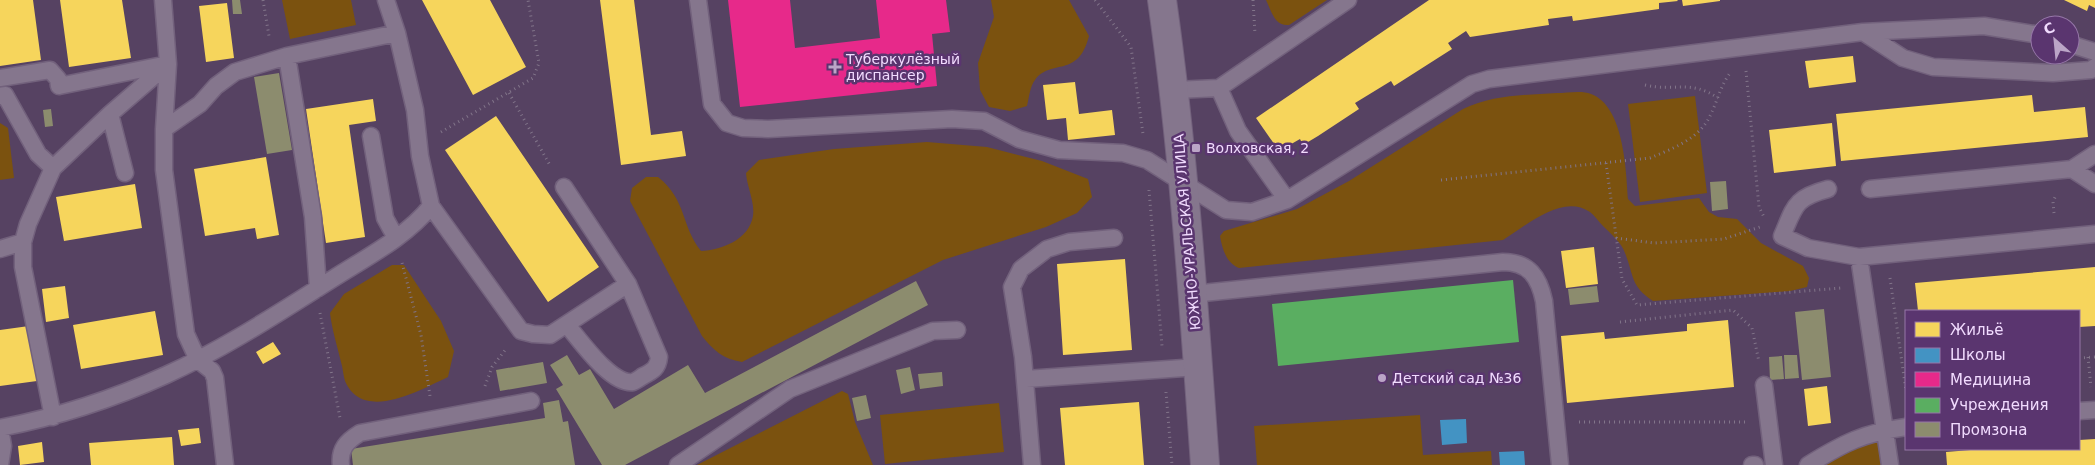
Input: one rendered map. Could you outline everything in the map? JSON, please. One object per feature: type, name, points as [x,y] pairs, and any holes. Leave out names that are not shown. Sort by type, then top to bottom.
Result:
[{"type":"main road","name":"ЮЖНО-УРАЛЬСКАЯ УЛИЦА","points":[[1162,0],[1175,90],[1193,294],[1204,465]]},
{"type":"lane","points":[[163,0],[168,64],[164,129],[166,188],[176,270],[186,334],[198,360],[212,371],[215,378],[225,465]]},
{"type":"lane","points":[[386,0],[396,33],[414,110],[420,156],[431,206],[521,331],[550,335],[628,284]]},
{"type":"lane","points":[[698,0],[712,104],[727,122],[743,128],[768,129],[952,118],[984,121],[1019,139],[1058,150],[1123,153],[1147,160],[1226,210],[1252,212],[1286,200],[1472,84],[1489,79],[1744,52],[1863,32],[1984,26],[2030,33]]},
{"type":"lane","points":[[1175,90],[1219,88],[1348,0]]},
{"type":"lane","points":[[1863,32],[1903,58],[1933,67],[2053,72],[2091,70],[2095,67]]},
{"type":"lane","points":[[164,129],[200,104],[216,86],[235,72],[280,57],[396,33]]},
{"type":"lane","points":[[2080,47],[2095,52]]},
{"type":"lane","points":[[280,57],[312,217],[318,288]]},
{"type":"lane","points":[[0,78],[50,70],[58,79],[58,86],[168,64]]},
{"type":"lane","points":[[53,417],[23,267],[23,242],[28,224],[53,168],[110,114],[168,64]]},
{"type":"lane","points":[[1219,88],[1238,131],[1286,200]]},
{"type":"lane","points":[[0,96],[5,95],[38,154],[53,168]]},
{"type":"lane","points":[[110,114],[124,173]]},
{"type":"lane","points":[[372,136],[385,218],[396,238]]},
{"type":"lane","points":[[1870,189],[2069,169],[2095,154]]},
{"type":"lane","points":[[2069,169],[2095,184]]},
{"type":"lane","points":[[564,187],[628,284],[659,357],[658,365],[654,370],[634,382],[622,380],[614,376],[566,325]]},
{"type":"lane","points":[[1828,189],[1809,194],[1792,209],[1782,236],[1808,248],[1859,257],[2056,236],[2095,234]]},
{"type":"lane","points":[[0,465],[3,446],[0,428],[53,417],[165,376],[198,360],[318,288],[396,238],[422,217],[431,206]]},
{"type":"lane","points":[[1032,465],[1026,379],[1012,287],[1021,269],[1047,249],[1062,244],[1114,238]]},
{"type":"lane","points":[[0,249],[23,242]]},
{"type":"lane","points":[[1859,257],[1890,465]]},
{"type":"lane","points":[[1193,294],[1504,262],[1524,265],[1537,277],[1543,296],[1560,465]]},
{"type":"lane","points":[[678,465],[790,389],[933,330],[957,330]]},
{"type":"lane","points":[[1026,379],[1164,371],[1198,367]]},
{"type":"lane","points":[[1764,385],[1767,422],[1774,465]]},
{"type":"lane","points":[[341,465],[340,457],[345,445],[360,433],[531,401]]},
{"type":"lane","points":[[1808,465],[1850,440],[1886,430],[1905,427]]},
{"type":"path","points":[[263,0],[280,57]]},
{"type":"path","points":[[433,136],[509,94],[533,78],[538,70],[539,63],[528,0]]},
{"type":"path","points":[[1095,0],[1131,47],[1147,160],[1172,465]]},
{"type":"path","points":[[1253,0],[1257,62]]},
{"type":"path","points":[[1441,180],[1650,158],[1688,140],[1699,131],[1709,118],[1727,77],[1744,52]]},
{"type":"path","points":[[1744,52],[1759,207],[1770,224],[1782,236]]},
{"type":"path","points":[[1622,64],[1625,72],[1638,83],[1659,87],[1696,87],[1705,89],[1718,98]]},
{"type":"path","points":[[509,94],[546,160]]},
{"type":"path","points":[[1606,163],[1622,279],[1637,305],[1864,286]]},
{"type":"path","points":[[2056,236],[2053,202],[2069,169]]},
{"type":"path","points":[[1616,238],[1654,243],[1724,239],[1770,224]]},
{"type":"path","points":[[396,238],[420,336],[434,419]]},
{"type":"path","points":[[1887,255],[1905,389]]},
{"type":"path","points":[[318,288],[321,319],[345,445]]},
{"type":"path","points":[[1620,322],[1733,310],[1752,328],[1764,385]]},
{"type":"path","points":[[475,412],[492,367],[521,331]]},
{"type":"path","points":[[2088,357],[2089,410]]},
{"type":"path","points":[[2080,358],[2095,357]]},
{"type":"path","points":[[1556,422],[1767,422]]},
{"type":"shaded area","points":[[282,0],[351,0],[356,25],[290,39]]},
{"type":"shaded area","points":[[991,0],[1069,0],[1089,36],[1078,58],[1071,63],[1041,74],[1032,85],[1027,106],[1010,111],[989,107],[980,90],[978,63],[994,17]]},
{"type":"shaded area","points":[[1266,0],[1327,0],[1289,25],[1284,25],[1277,21]]},
{"type":"shaded area","points":[[1579,92],[1591,94],[1602,101],[1617,125],[1624,156],[1628,199],[1635,206],[1699,198],[1709,212],[1718,217],[1737,219],[1761,243],[1803,266],[1809,278],[1807,287],[1790,291],[1653,301],[1636,285],[1623,249],[1615,238],[1590,212],[1579,207],[1568,206],[1556,209],[1533,220],[1503,240],[1239,268],[1231,263],[1225,255],[1220,236],[1224,231],[1297,209],[1349,181],[1463,109],[1497,98]]},
{"type":"shaded area","points":[[1695,96],[1707,193],[1640,202],[1628,104]]},
{"type":"shaded area","points":[[0,123],[8,128],[14,178],[0,180]]},
{"type":"shaded area","points":[[927,142],[987,147],[1042,161],[1088,179],[1092,197],[1077,213],[1046,227],[943,260],[742,362],[729,359],[719,353],[702,336],[630,201],[632,188],[646,177],[658,177],[674,195],[690,232],[701,251],[709,250],[733,242],[746,231],[750,224],[753,216],[753,205],[746,173],[759,160],[834,149]]},
{"type":"shaded area","points":[[392,265],[404,265],[441,321],[454,351],[448,377],[408,395],[378,402],[365,400],[353,393],[345,381],[330,313],[344,294]]},
{"type":"shaded area","points":[[842,391],[848,394],[855,422],[873,465],[697,465]]},
{"type":"shaded area","points":[[999,403],[1004,452],[885,464],[880,415]]},
{"type":"shaded area","points":[[1420,415],[1423,455],[1491,451],[1492,465],[1257,465],[1254,426]]},
{"type":"shaded area","points":[[1882,440],[1885,465],[1814,465],[1861,442]]},
{"type":"building: Жильё","points":[[0,0],[33,0],[41,60],[0,66]]},
{"type":"building: Жильё","points":[[60,0],[122,0],[131,58],[69,67]]},
{"type":"building: Жильё","points":[[422,0],[490,0],[526,67],[473,95]]},
{"type":"building: Жильё","points":[[600,0],[634,0],[651,135],[682,131],[686,156],[621,165]]},
{"type":"building: Жильё","points":[[1429,0],[1678,1],[1659,3],[1659,9],[1573,21],[1572,16],[1548,19],[1549,25],[1470,37],[1466,31],[1448,43],[1452,49],[1394,86],[1391,81],[1355,103],[1359,109],[1318,136],[1303,145],[1300,139],[1279,151],[1256,118]]},
{"type":"building: Жильё","points":[[1682,0],[1720,0],[1720,1],[1683,6]]},
{"type":"building: Жильё","points":[[2064,0],[2095,0],[2095,8],[2089,5],[2087,11]]},
{"type":"building: Жильё","points":[[227,3],[234,58],[206,62],[199,6]]},
{"type":"building: Жильё","points":[[1853,56],[1856,82],[1809,88],[1805,61]]},
{"type":"building: Жильё","points":[[1075,82],[1079,114],[1112,110],[1115,135],[1068,140],[1066,118],[1047,120],[1043,85]]},
{"type":"building: Жильё","points":[[2032,95],[2034,112],[2085,107],[2088,137],[1841,161],[1836,114]]},
{"type":"building: Жильё","points":[[373,99],[376,121],[349,125],[365,237],[326,243],[306,109]]},
{"type":"building: Жильё","points":[[496,116],[599,267],[548,302],[445,150]]},
{"type":"building: Жильё","points":[[1832,123],[1836,166],[1774,173],[1769,130]]},
{"type":"building: Жильё","points":[[266,157],[279,235],[257,239],[255,228],[205,236],[194,169]]},
{"type":"building: Жильё","points":[[135,184],[142,228],[64,241],[56,197]]},
{"type":"building: Жильё","points":[[1594,247],[1598,284],[1566,288],[1561,251]]},
{"type":"building: Жильё","points":[[1125,259],[1132,350],[1063,355],[1057,264]]},
{"type":"building: Жильё","points":[[2095,267],[2095,326],[2080,327],[2080,310],[1918,310],[1915,283]]},
{"type":"building: Жильё","points":[[65,286],[69,318],[46,322],[42,289]]},
{"type":"building: Жильё","points":[[155,311],[163,355],[81,369],[73,325]]},
{"type":"building: Жильё","points":[[1728,320],[1734,387],[1567,403],[1561,336],[1604,332],[1605,339],[1687,331],[1687,324]]},
{"type":"building: Жильё","points":[[29,326],[37,381],[0,386],[0,330]]},
{"type":"building: Жильё","points":[[273,342],[281,354],[263,364],[256,352]]},
{"type":"building: Жильё","points":[[1827,386],[1831,423],[1808,426],[1804,389]]},
{"type":"building: Жильё","points":[[1139,402],[1144,465],[1065,465],[1060,408]]},
{"type":"building: Жильё","points":[[199,428],[201,443],[181,446],[178,430]]},
{"type":"building: Жильё","points":[[172,437],[174,465],[91,465],[89,443]]},
{"type":"building: Жильё","points":[[2095,439],[2095,465],[1947,465],[1946,452],[1971,450],[2080,450],[2080,440]]},
{"type":"building: Жильё","points":[[42,442],[44,462],[20,465],[18,446]]},
{"type":"building: Школы","points":[[1466,419],[1467,443],[1442,445],[1440,420]]},
{"type":"building: Школы","points":[[1524,451],[1525,465],[1500,465],[1499,452]]},
{"type":"building: Медицина","name":"Туберкулёзный диспансер","points":[[728,0],[790,0],[795,48],[880,38],[876,0],[946,0],[950,32],[932,34],[937,86],[740,107]]},
{"type":"building: Учреждения","points":[[1513,280],[1519,342],[1278,366],[1272,304]]},
{"type":"building: Промзона","points":[[232,0],[240,0],[242,14],[233,14]]},
{"type":"building: Промзона","points":[[279,73],[292,150],[267,154],[254,77]]},
{"type":"building: Промзона","points":[[51,109],[53,126],[45,127],[43,110]]},
{"type":"building: Промзона","points":[[1726,181],[1728,209],[1712,211],[1710,182]]},
{"type":"building: Промзона","points":[[916,281],[928,305],[625,465],[602,465],[556,389],[563,385],[550,365],[567,355],[579,375],[590,369],[614,409],[688,365],[705,393]]},
{"type":"building: Промзона","points":[[1597,286],[1599,302],[1570,305],[1568,289]]},
{"type":"building: Промзона","points":[[1824,309],[1831,377],[1802,380],[1795,312]]},
{"type":"building: Промзона","points":[[1784,355],[1797,355],[1799,378],[1785,379]]},
{"type":"building: Промзона","points":[[1782,356],[1784,379],[1770,380],[1769,357]]},
{"type":"building: Промзона","points":[[543,362],[547,383],[500,391],[496,370]]},
{"type":"building: Промзона","points":[[910,367],[915,390],[901,394],[896,370]]},
{"type":"building: Промзона","points":[[942,372],[943,386],[920,389],[918,374]]},
{"type":"building: Промзона","points":[[866,395],[871,418],[857,421],[852,398]]},
{"type":"building: Промзона","points":[[559,400],[563,422],[568,421],[575,465],[353,465],[351,449],[545,418],[543,403]]},
{"type":"place","name":"Туберкулёзный диспансер","points":[[835,67]]},
{"type":"place","name":"Волховская, 2","points":[[1196,148]]},
{"type":"place","name":"Детский сад №36","points":[[1382,378]]}]
